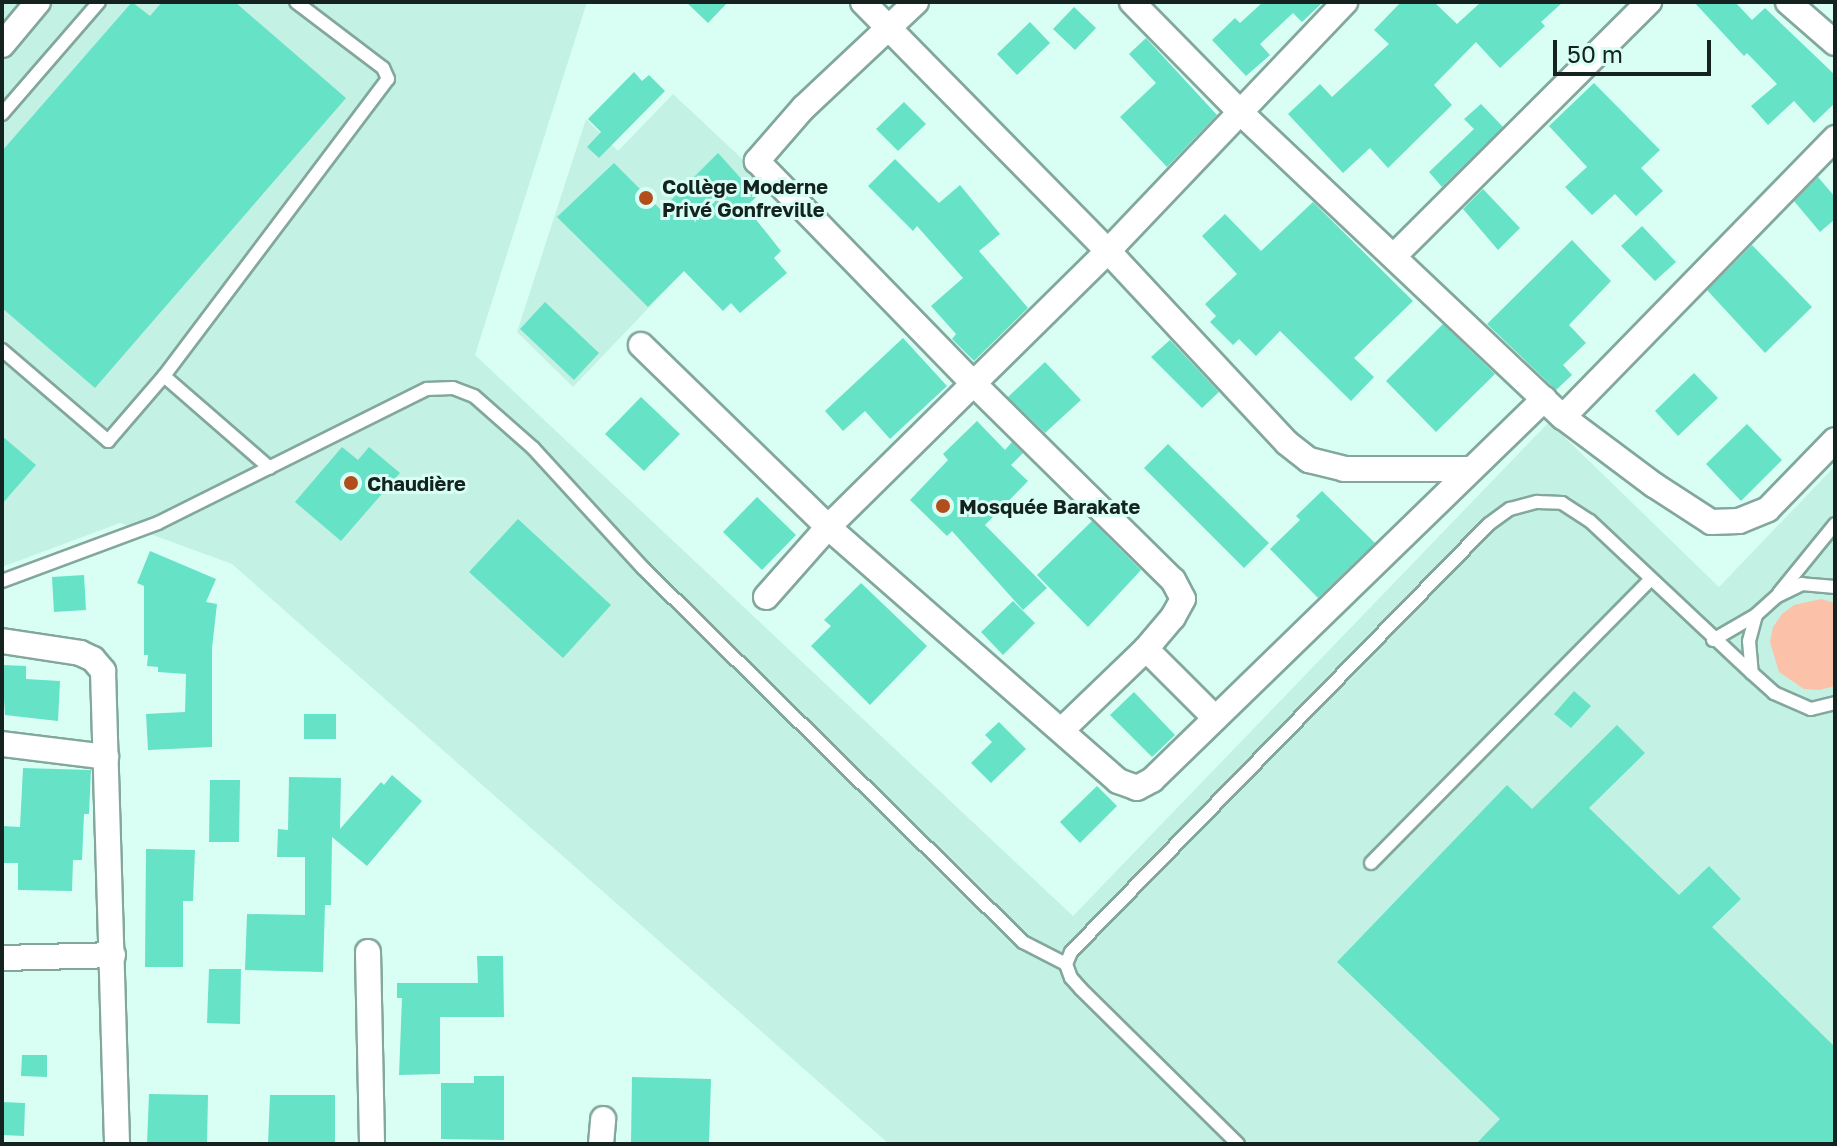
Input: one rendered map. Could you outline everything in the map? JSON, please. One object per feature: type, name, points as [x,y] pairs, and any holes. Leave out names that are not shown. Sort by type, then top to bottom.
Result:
[{"type":"street","points":[[2,45],[38,2]]},
{"type":"street","points":[[863,2],[1108,251],[1287,443],[1309,460],[1344,469],[1471,469]]},
{"type":"street","points":[[916,2],[804,107],[757,161],[975,385],[1173,580],[1183,599],[1173,617],[1146,649],[1063,729]]},
{"type":"street","points":[[1132,2],[1240,112],[1395,255],[1563,417],[1654,485],[1711,522],[1739,521],[1768,509],[1835,440]]},
{"type":"street","points":[[766,597],[828,527],[1108,251],[1345,2]]},
{"type":"street","points":[[1395,255],[1649,2]]},
{"type":"street","points":[[1788,2],[1834,39]]},
{"type":"street","points":[[1563,417],[1835,138]]},
{"type":"street","points":[[641,345],[828,527],[1063,729],[1118,781],[1137,788],[1152,780],[1544,399]]},
{"type":"street","points":[[2,641],[80,653],[93,659],[103,671],[117,1144]]},
{"type":"street","points":[[1146,649],[1215,718]]},
{"type":"street","points":[[2,744],[106,757]]},
{"type":"street","points":[[368,952],[372,1144]]},
{"type":"street","points":[[2,958],[113,955]]},
{"type":"street","points":[[601,1144],[603,1119]]},
{"type":"lane","points":[[2,114],[99,2]]},
{"type":"lane","points":[[2,350],[108,441],[164,376],[388,79],[383,68],[296,2]]},
{"type":"lane","points":[[164,376],[270,468]]},
{"type":"lane","points":[[2,581],[158,523],[427,389],[453,388],[474,396],[533,448],[643,568],[1023,942],[1066,964],[1081,989],[1238,1144]]},
{"type":"lane","points":[[1066,964],[1071,952],[1489,524],[1510,509],[1537,502],[1562,503],[1590,521],[1713,640],[1774,693],[1811,709],[1835,703]]},
{"type":"lane","points":[[1713,640],[1756,615],[1777,596],[1835,524]]},
{"type":"lane","points":[[1371,863],[1650,580]]},
{"type":"lane","points":[[1777,596],[1802,584],[1835,587]]},
{"type":"lane","points":[[1752,673],[1749,641],[1756,615]]},
{"type":"shaded area","points":[[2,2],[587,2],[475,355],[1073,916],[1549,422],[1719,587],[1835,466],[1835,1144],[889,1144],[232,564],[120,523],[2,567]]},
{"type":"shaded area","points":[[673,94],[768,183],[573,387],[517,332],[586,119],[618,151]]},
{"type":"shaded area","points":[[1821,599],[1835,603],[1835,686],[1820,690],[1804,689],[1779,672],[1770,642],[1773,627],[1782,614],[1794,605]]},
{"type":"building","points":[[132,2],[150,16],[162,2],[235,2],[346,98],[95,388],[2,308],[2,151]]},
{"type":"building","points":[[686,2],[728,2],[708,23]]},
{"type":"building","points":[[1263,2],[1323,2],[1302,22],[1293,13],[1260,44],[1270,55],[1246,76],[1212,40],[1235,18],[1240,23]]},
{"type":"building","points":[[1401,2],[1434,2],[1457,24],[1481,2],[1563,2],[1541,22],[1545,26],[1500,68],[1476,42],[1434,85],[1452,105],[1388,168],[1370,148],[1343,173],[1288,114],[1320,84],[1332,97],[1389,44],[1374,30]]},
{"type":"building","points":[[1694,2],[1735,2],[1752,20],[1765,8],[1835,75],[1835,103],[1814,123],[1794,101],[1768,125],[1751,106],[1777,84],[1747,53],[1744,56]]},
{"type":"building","points":[[1074,7],[1096,28],[1075,50],[1053,29]]},
{"type":"building","points":[[1030,22],[1050,43],[1017,75],[997,54]]},
{"type":"building","points":[[1146,38],[1217,115],[1167,167],[1120,117],[1156,83],[1129,54]]},
{"type":"building","points":[[634,72],[642,81],[649,75],[665,91],[599,158],[587,147],[601,132],[588,119]]},
{"type":"building","points":[[1594,83],[1660,150],[1641,168],[1663,191],[1636,216],[1615,194],[1592,215],[1565,187],[1587,167],[1549,126]]},
{"type":"building","points":[[904,102],[926,124],[898,151],[876,129]]},
{"type":"building","points":[[1481,104],[1503,127],[1442,187],[1429,172],[1474,129],[1464,119]]},
{"type":"building","points":[[718,153],[757,196],[746,207],[781,251],[774,258],[787,273],[740,313],[731,303],[723,311],[684,271],[648,307],[557,217],[614,163],[661,210]]},
{"type":"building","points":[[895,159],[939,203],[960,185],[1000,234],[979,251],[1028,308],[974,361],[952,339],[956,334],[931,306],[963,278],[917,226],[913,231],[868,186]]},
{"type":"building","points":[[1818,177],[1835,197],[1835,219],[1820,232],[1794,201]]},
{"type":"building","points":[[1483,189],[1520,228],[1498,250],[1463,209]]},
{"type":"building","points":[[1313,202],[1413,301],[1354,358],[1374,377],[1351,401],[1280,331],[1256,356],[1239,339],[1233,345],[1210,322],[1216,316],[1205,304],[1237,274],[1202,236],[1225,214],[1261,251]]},
{"type":"building","points":[[1642,226],[1676,262],[1655,281],[1621,246]]},
{"type":"building","points":[[1572,240],[1611,281],[1569,325],[1586,343],[1563,365],[1572,375],[1556,390],[1487,324]]},
{"type":"building","points":[[1752,245],[1812,307],[1765,353],[1707,290]]},
{"type":"building","points":[[545,302],[599,353],[574,380],[520,329]]},
{"type":"building","points":[[1443,324],[1495,374],[1436,432],[1386,381]]},
{"type":"building","points":[[903,338],[947,386],[890,439],[865,411],[843,431],[825,411]]},
{"type":"building","points":[[1170,340],[1219,392],[1202,408],[1151,357]]},
{"type":"building","points":[[1045,362],[1081,400],[1045,433],[1008,397]]},
{"type":"building","points":[[1694,373],[1718,398],[1678,436],[1655,411]]},
{"type":"building","points":[[641,397],[680,434],[644,471],[605,434]]},
{"type":"building","points":[[977,421],[1005,450],[1012,442],[1023,453],[1011,465],[1028,481],[985,525],[1047,588],[1023,610],[952,531],[947,536],[910,500],[948,460],[943,454]]},
{"type":"building","points":[[1747,424],[1782,460],[1741,501],[1706,464]]},
{"type":"building","points":[[2,436],[36,465],[2,504]]},
{"type":"building","points":[[1168,444],[1269,543],[1244,568],[1144,468]]},
{"type":"building","name":"Chaudière","points":[[342,447],[358,460],[369,447],[400,473],[341,541],[295,502]]},
{"type":"building","points":[[1322,491],[1375,543],[1318,598],[1270,549],[1300,520],[1296,516]]},
{"type":"building","points":[[757,497],[796,535],[762,570],[723,532]]},
{"type":"building","points":[[518,519],[611,605],[563,658],[469,572]]},
{"type":"building","points":[[1092,521],[1141,570],[1088,627],[1037,575]]},
{"type":"building","points":[[150,551],[216,579],[206,602],[217,604],[212,648],[212,747],[148,750],[146,714],[185,712],[186,674],[158,672],[158,667],[147,666],[148,655],[144,655],[144,586],[137,583]]},
{"type":"building","points":[[84,575],[86,610],[54,612],[52,577]]},
{"type":"building","points":[[861,583],[927,646],[870,705],[811,646],[831,626],[824,620]]},
{"type":"building","points":[[1013,601],[1035,623],[1003,655],[981,632]]},
{"type":"building","points":[[2,665],[26,666],[26,679],[60,681],[58,721],[5,715]]},
{"type":"building","points":[[1574,691],[1591,706],[1571,728],[1554,714]]},
{"type":"building","points":[[1134,692],[1175,735],[1152,757],[1110,715]]},
{"type":"building","points":[[304,714],[336,714],[336,739],[304,739]]},
{"type":"building","points":[[999,722],[1026,749],[991,783],[971,763],[992,742],[985,735]]},
{"type":"building","points":[[1617,725],[1645,753],[1589,808],[1679,895],[1709,866],[1741,899],[1712,927],[1835,1047],[1835,1144],[1476,1144],[1500,1119],[1337,962],[1507,785],[1532,809]]},
{"type":"building","points":[[23,768],[91,770],[89,814],[84,814],[82,860],[73,860],[72,891],[18,890],[18,863],[2,863],[2,826],[20,827]]},
{"type":"building","points":[[392,775],[422,801],[367,866],[332,837],[331,905],[325,905],[323,972],[245,970],[247,914],[305,915],[305,857],[277,857],[278,829],[288,830],[289,777],[341,778],[340,829],[381,782],[384,785]]},
{"type":"building","points":[[210,780],[240,780],[239,842],[209,842]]},
{"type":"building","points":[[1097,786],[1117,806],[1080,843],[1060,822]]},
{"type":"building","points":[[146,849],[195,850],[193,901],[183,901],[183,967],[145,967]]},
{"type":"building","points":[[477,956],[503,956],[504,1017],[440,1017],[440,1074],[399,1075],[402,998],[397,998],[397,983],[478,983]]},
{"type":"building","points":[[209,969],[241,969],[240,1024],[207,1023]]},
{"type":"building","points":[[22,1055],[47,1055],[47,1077],[21,1076]]},
{"type":"building","points":[[474,1076],[504,1076],[504,1140],[441,1139],[441,1083],[474,1083]]},
{"type":"building","points":[[632,1077],[711,1079],[709,1144],[631,1144]]},
{"type":"building","points":[[149,1094],[208,1095],[207,1144],[147,1144]]},
{"type":"building","points":[[270,1095],[335,1095],[335,1144],[268,1144]]},
{"type":"building","points":[[2,1102],[25,1103],[24,1136],[2,1135]]},
{"type":"place","name":"Collège Moderne Privé Gonfreville","points":[[646,198]]},
{"type":"place","name":"Chaudière","points":[[351,483]]},
{"type":"place","name":"Mosquée Barakate","points":[[943,506]]}]
